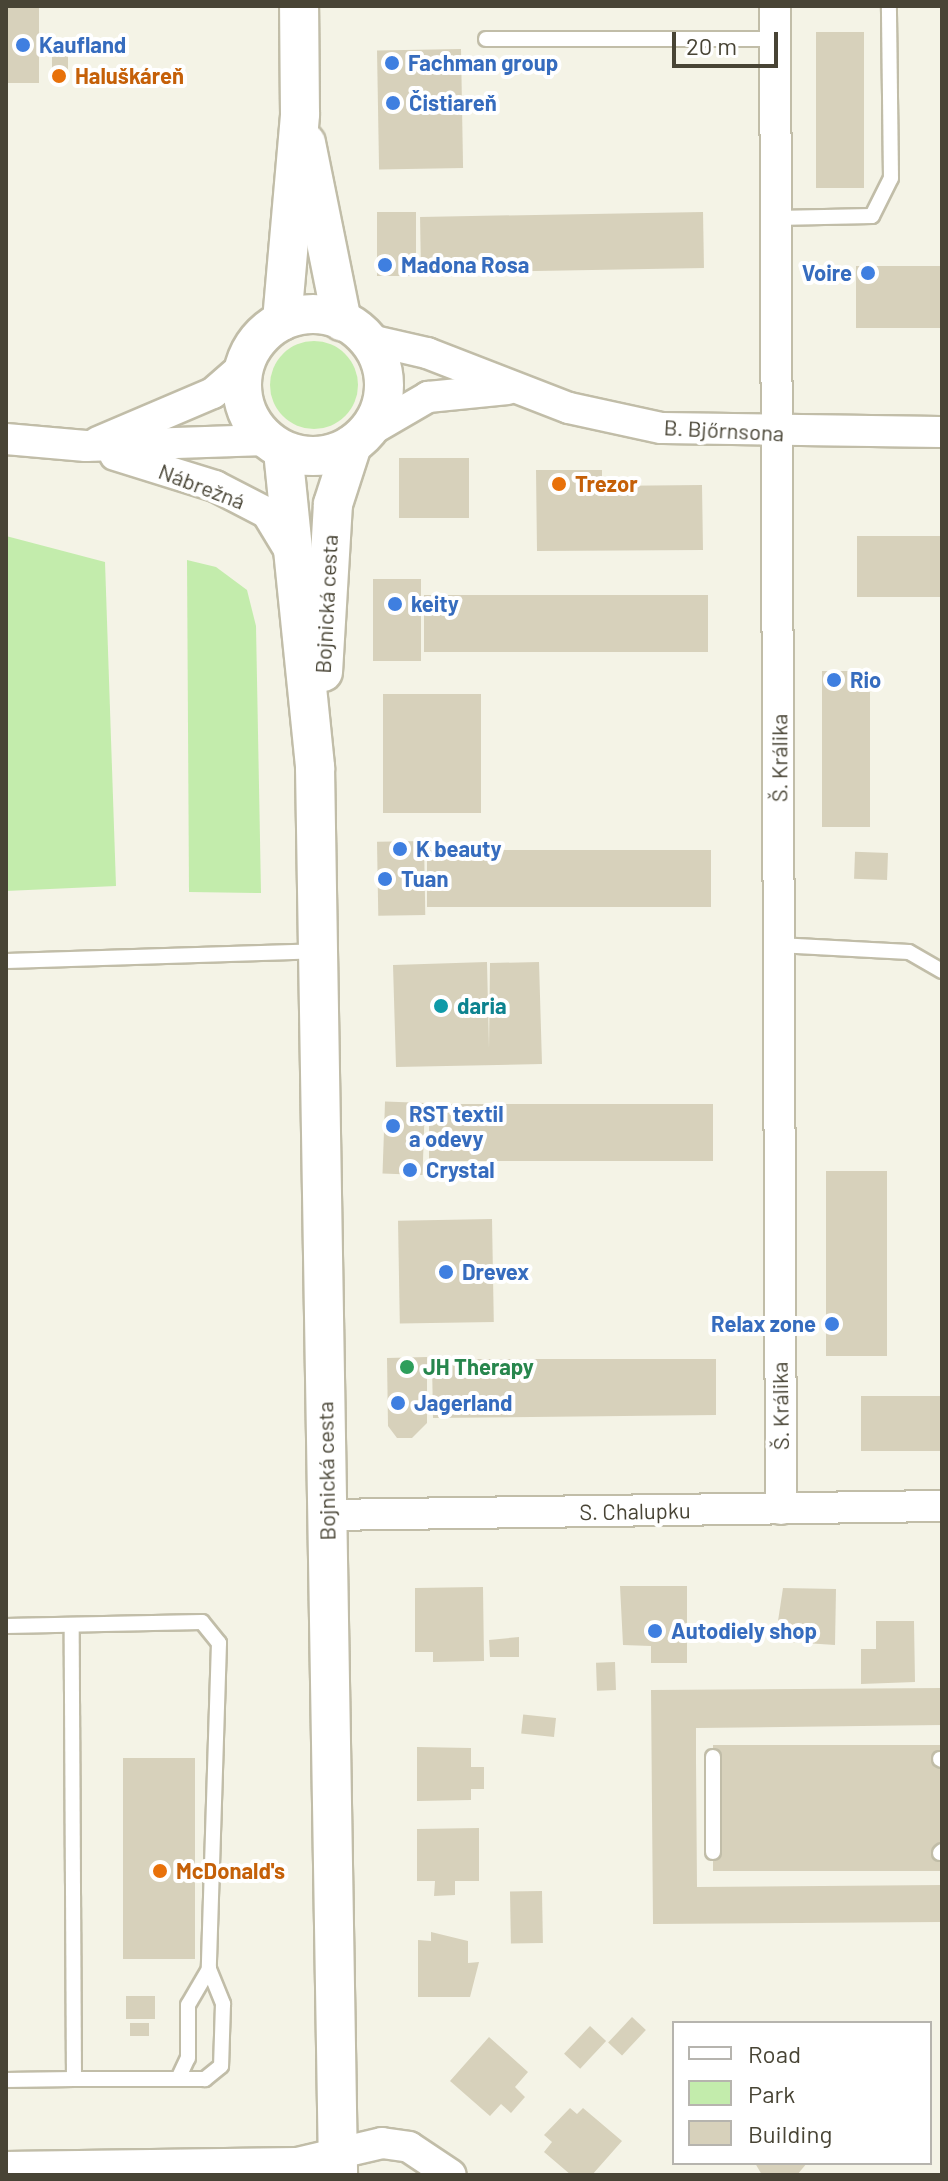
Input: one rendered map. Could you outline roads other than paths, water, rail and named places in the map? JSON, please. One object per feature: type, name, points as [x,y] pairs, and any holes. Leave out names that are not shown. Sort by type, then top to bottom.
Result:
[{"type":"street","name":"Bojnická cesta","points":[[282,321],[300,114],[299,6]]},
{"type":"street","name":"Š. Králika","points":[[775,6],[781,1509]]},
{"type":"street","name":"Bojnická cesta","points":[[300,114],[354,330],[384,391],[359,439],[333,504],[315,767]]},
{"type":"street","points":[[244,366],[258,339],[282,321],[317,314],[354,330]]},
{"type":"street","name":"B. Bjőrnsona","points":[[354,330],[427,353],[510,389],[661,428],[778,434],[942,432]]},
{"type":"street","name":"Bojnická cesta","points":[[244,366],[243,398],[275,445],[294,558],[315,767],[338,2165]]},
{"type":"street","name":"Nábrežná","points":[[86,446],[213,393],[244,366]]},
{"type":"street","name":"B. Bjőrnsona","points":[[359,439],[428,397],[510,389]]},
{"type":"street","name":"Nábrežná","points":[[6,439],[86,446],[275,445]]},
{"type":"street","points":[[275,445],[319,457],[359,439]]},
{"type":"street","name":"Nábrežná","points":[[86,446],[215,486],[267,513],[294,558]]},
{"type":"street","name":"S. Chalupku","points":[[327,1515],[942,1506]]},
{"type":"street","points":[[6,2167],[202,2170],[297,2163],[338,2165],[382,2143],[409,2147],[451,2175]]},
{"type":"lane","points":[[776,218],[872,216],[891,178],[889,6]]},
{"type":"lane","points":[[486,39],[775,39]]},
{"type":"lane","points":[[778,945],[909,952],[942,971]]},
{"type":"lane","points":[[6,961],[318,951]]},
{"type":"lane","points":[[6,1626],[202,1622],[219,1643],[209,1969],[223,2004],[221,2066],[205,2079],[6,2080]]},
{"type":"lane","points":[[72,1625],[74,2079]]},
{"type":"lane","points":[[713,1757],[713,1852]]},
{"type":"lane","points":[[178,2079],[188,2058],[188,2005],[209,1969]]},
{"type":"place","name":"Kaufland","points":[[23,45]]},
{"type":"place","name":"Fachman group","points":[[392,63]]},
{"type":"place","name":"Haluškáreň","points":[[59,76]]},
{"type":"place","name":"Čistiareň","points":[[393,103]]},
{"type":"place","name":"Madona Rosa","points":[[385,265]]},
{"type":"place","name":"Voire","points":[[868,273]]},
{"type":"place","name":"Trezor","points":[[559,484]]},
{"type":"place","name":"keity","points":[[395,604]]},
{"type":"place","name":"Rio","points":[[834,680]]},
{"type":"place","name":"K beauty","points":[[400,849]]},
{"type":"place","name":"Tuan","points":[[385,879]]},
{"type":"place","name":"daria","points":[[441,1006]]},
{"type":"place","name":"RST textil a odevy","points":[[393,1126]]},
{"type":"place","name":"Crystal","points":[[410,1170]]},
{"type":"place","name":"Drevex","points":[[446,1272]]},
{"type":"place","name":"Relax zone","points":[[832,1324]]},
{"type":"place","name":"JH Therapy","points":[[407,1367]]},
{"type":"place","name":"Jagerland","points":[[398,1403]]},
{"type":"place","name":"Autodiely shop","points":[[655,1631]]},
{"type":"place","name":"McDonald's","points":[[160,1871]]}]
